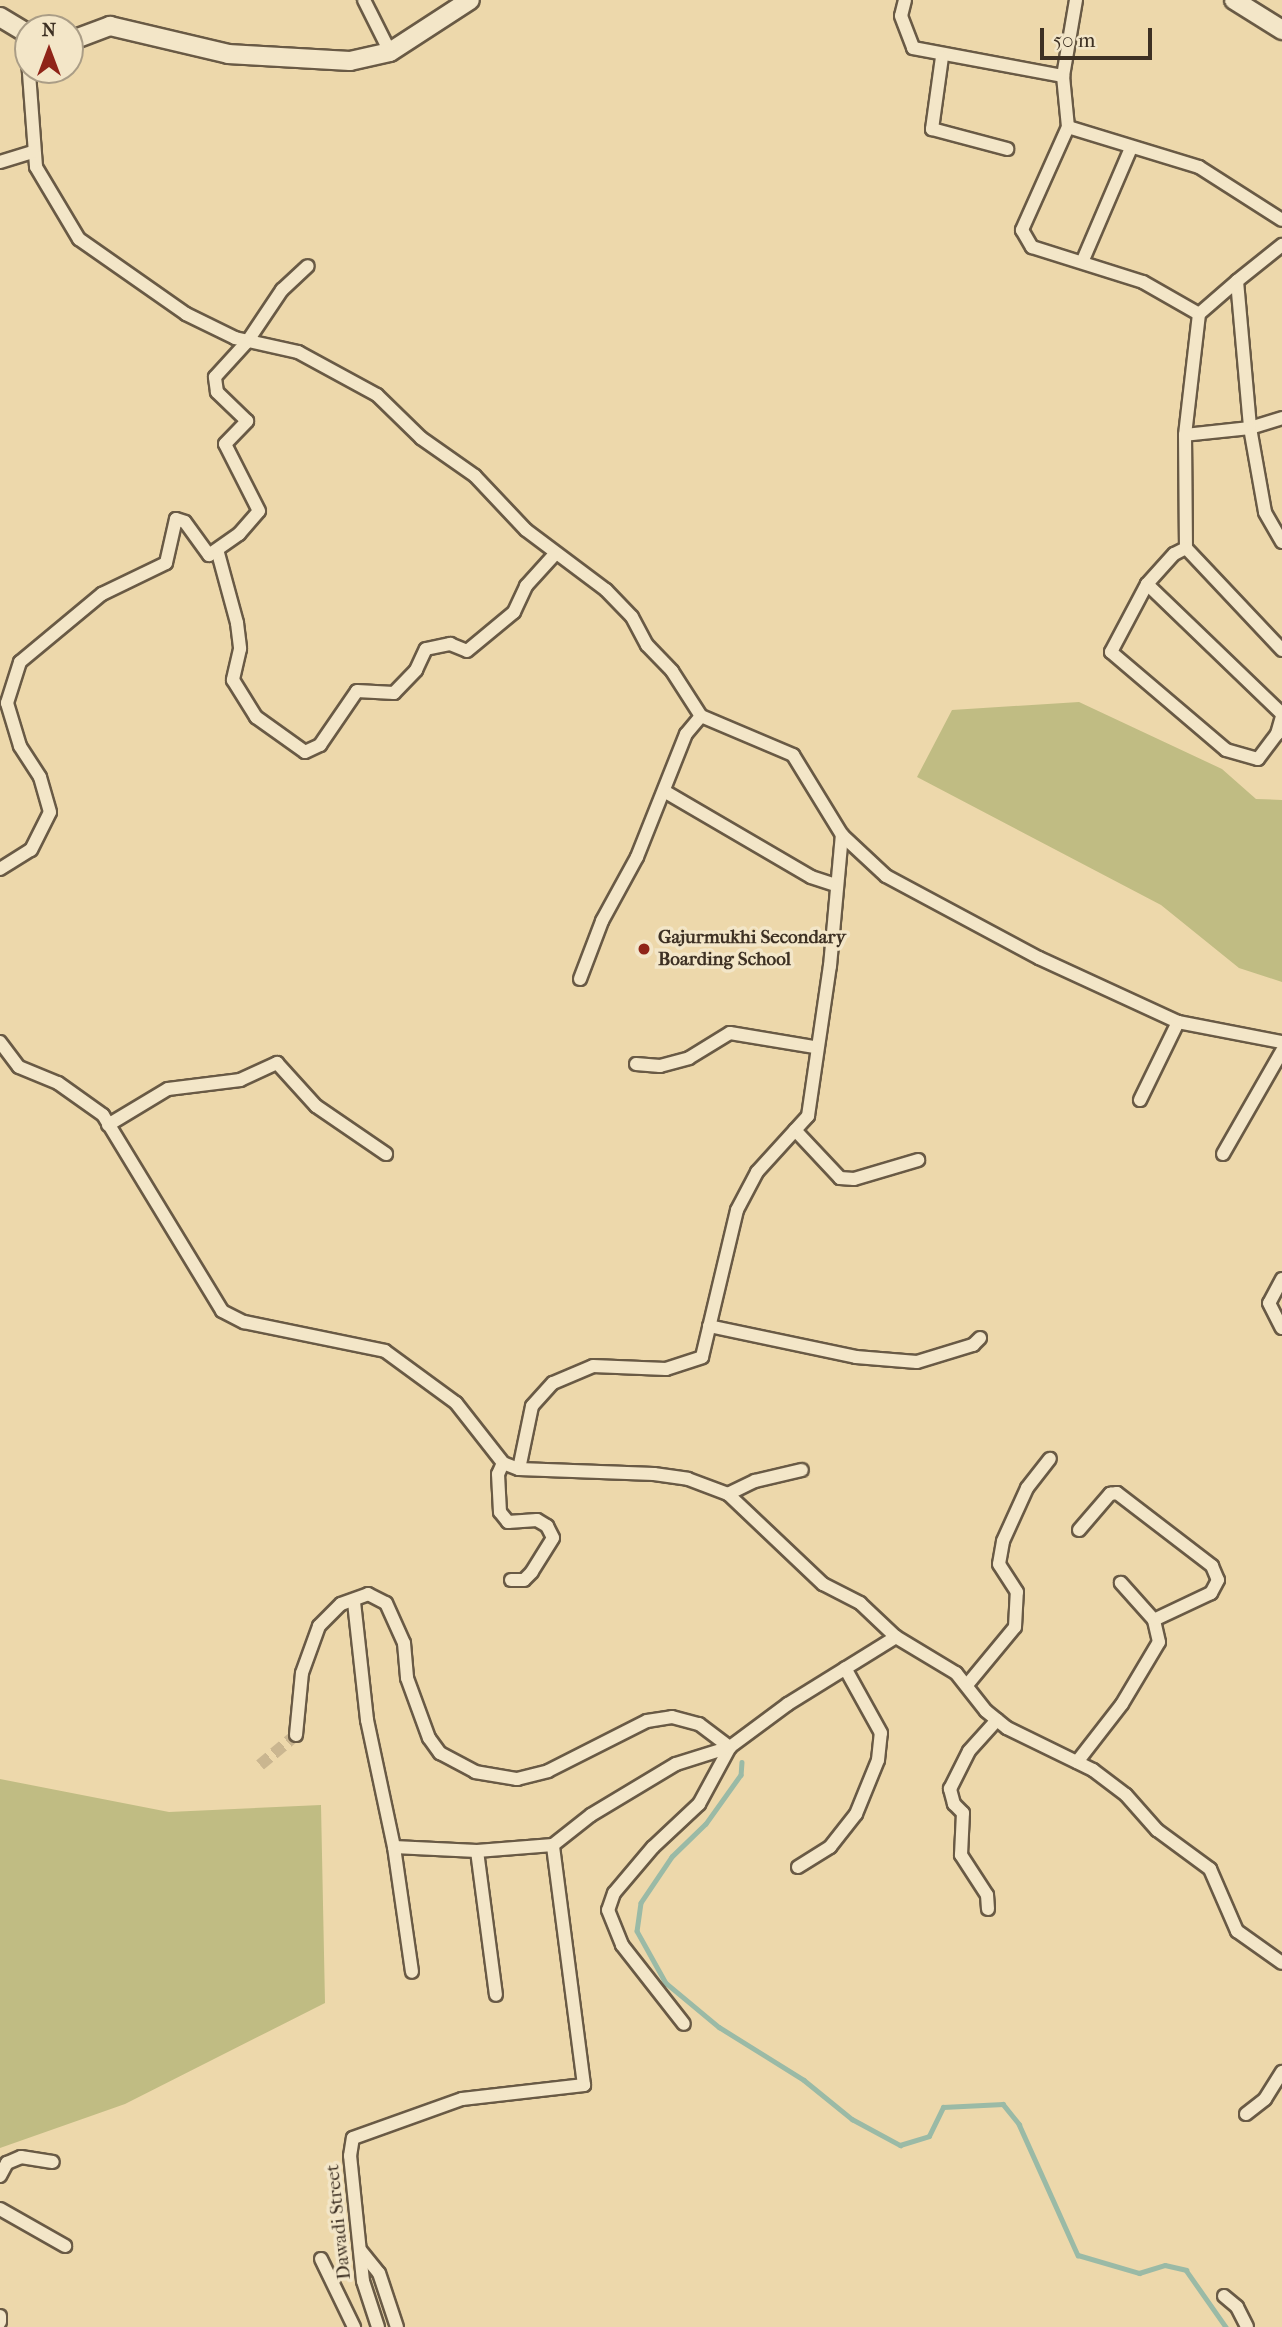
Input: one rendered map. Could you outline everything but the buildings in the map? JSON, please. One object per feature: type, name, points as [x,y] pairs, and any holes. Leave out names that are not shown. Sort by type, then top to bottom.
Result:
[{"type":"main road","points":[[84,36],[110,26],[228,54],[337,61],[390,52],[470,0]]},
{"type":"main road","points":[[1234,0],[1282,30]]},
{"type":"street","points":[[364,0],[390,52]]},
{"type":"street","points":[[905,0],[901,16],[913,48],[942,57],[1063,75]]},
{"type":"street","points":[[1075,0],[1063,75],[1068,127],[1021,230],[1032,247],[1083,260],[1143,282],[1199,314]]},
{"type":"street","points":[[942,57],[932,129],[1007,149]]},
{"type":"street","points":[[29,84],[33,152],[45,187],[79,239],[186,314],[247,342],[284,346],[368,389],[421,438],[475,476],[501,508],[555,554],[606,590],[632,617],[647,645],[672,671],[701,716],[793,755],[842,835],[886,876],[932,903],[1178,1021],[1282,1042]]},
{"type":"street","points":[[1068,127],[1199,167],[1282,220]]},
{"type":"street","points":[[1083,260],[1131,148]]},
{"type":"street","points":[[0,162],[33,152]]},
{"type":"street","points":[[1282,245],[1199,314],[1185,435],[1186,548],[1282,650]]},
{"type":"street","points":[[0,869],[31,850],[50,812],[40,777],[20,746],[7,703],[20,662],[102,594],[166,563],[176,520],[185,522],[209,555],[218,553],[261,508],[225,444],[247,421],[215,385],[215,377],[247,342],[282,290],[308,266]]},
{"type":"street","points":[[1237,281],[1250,428],[1265,512],[1282,542]]},
{"type":"street","points":[[1185,435],[1250,428],[1282,418]]},
{"type":"street","points":[[1147,584],[1282,715],[1277,734],[1258,759],[1226,750],[1111,652],[1147,584],[1174,554],[1186,548]]},
{"type":"street","points":[[218,553],[237,623],[240,649],[233,680],[256,718],[306,752],[320,746],[357,691],[394,693],[416,670],[426,649],[450,644],[467,652],[514,612],[526,586],[555,554]]},
{"type":"street","points":[[580,979],[602,921],[637,857],[686,734],[701,716]]},
{"type":"street","points":[[664,791],[811,877],[835,885]]},
{"type":"street","points":[[519,1469],[532,1406],[553,1383],[593,1366],[666,1368],[702,1357],[737,1210],[757,1172],[808,1116],[815,1046],[830,967],[835,885],[842,835]]},
{"type":"street","points":[[1140,1100],[1178,1021]]},
{"type":"street","points":[[636,1064],[660,1066],[689,1058],[730,1033],[815,1046]]},
{"type":"street","points":[[0,1042],[19,1067],[58,1083],[103,1115],[222,1311],[244,1322],[385,1351],[456,1404],[503,1462],[519,1469],[654,1474],[688,1479],[728,1494],[823,1584],[860,1603],[896,1637],[967,1685],[998,1720],[1076,1762],[1126,1795],[1157,1830],[1210,1869],[1237,1931],[1282,1964]]},
{"type":"street","points":[[1223,1154],[1282,1051]]},
{"type":"street","points":[[108,1125],[168,1090],[240,1080],[277,1063],[316,1106],[386,1154]]},
{"type":"street","points":[[795,1130],[840,1178],[853,1179],[918,1160]]},
{"type":"street","points":[[1282,1279],[1269,1303],[1282,1328]]},
{"type":"street","points":[[709,1326],[856,1357],[917,1362],[972,1345],[980,1338]]},
{"type":"street","points":[[967,1685],[1015,1628],[1017,1592],[999,1564],[1003,1541],[1027,1488],[1050,1459]]},
{"type":"street","points":[[503,1462],[498,1474],[500,1512],[508,1522],[537,1520],[547,1526],[553,1538],[524,1580],[511,1580]]},
{"type":"street","points":[[728,1494],[755,1481],[802,1471]]},
{"type":"street","points":[[1079,1530],[1110,1494],[1117,1493],[1212,1566],[1218,1580],[1211,1594],[1154,1620]]},
{"type":"street","points":[[1076,1762],[1155,1652],[1159,1642],[1154,1620],[1121,1583]]},
{"type":"street","points":[[296,1735],[302,1673],[319,1626],[341,1604],[354,1602],[368,1594],[386,1603],[404,1643],[407,1678],[429,1738],[440,1753],[475,1772],[517,1779],[548,1771],[646,1721],[672,1717],[699,1724],[730,1747]]},
{"type":"street","points":[[354,1602],[369,1732],[394,1847],[412,1972]]},
{"type":"street","points":[[394,1847],[477,1851],[553,1845],[591,1815],[676,1764],[730,1747],[845,1668],[896,1637]]},
{"type":"street","points":[[798,1867],[830,1847],[856,1814],[878,1760],[881,1733],[845,1668]]},
{"type":"street","points":[[988,1909],[987,1895],[961,1855],[963,1812],[954,1804],[950,1789],[970,1751],[998,1720]]},
{"type":"street","points":[[684,2024],[622,1945],[608,1910],[614,1893],[653,1847],[699,1804],[730,1747]]},
{"type":"street","name":"Dawadi Street","points":[[378,2327],[363,2281],[350,2156],[353,2138],[462,2099],[582,2088],[553,1845]]},
{"type":"street","points":[[477,1851],[496,1995]]},
{"type":"street","points":[[1247,2114],[1265,2099],[1282,2072]]},
{"type":"street","points":[[0,2176],[7,2163],[21,2157],[53,2162]]},
{"type":"street","points":[[0,2209],[65,2246]]},
{"type":"street","points":[[361,2251],[379,2273],[397,2327]]},
{"type":"street","points":[[321,2259],[354,2327]]},
{"type":"street","points":[[1224,2296],[1237,2307],[1247,2327]]},
{"type":"street","points":[[0,2316],[0,2322]]},
{"type":"shaded area","points":[[1079,702],[1222,769],[1256,799],[1282,800],[1282,982],[1239,968],[1161,905],[917,777],[952,710]]},
{"type":"shaded area","points":[[0,1779],[169,1812],[321,1805],[325,2003],[125,2104],[0,2148]]},
{"type":"waterway","points":[[742,1762],[741,1775],[706,1824],[672,1857],[641,1903],[637,1931],[666,1983],[719,2027],[804,2080],[852,2119],[900,2145],[929,2136],[943,2107],[1003,2104],[1019,2124],[1078,2255],[1139,2273],[1165,2265],[1186,2270],[1226,2327]]},
{"type":"tunnel","points":[[260,1765],[296,1735]]},
{"type":"place","name":"Gajurmukhi Secondary Boarding School","points":[[644,949]]}]
